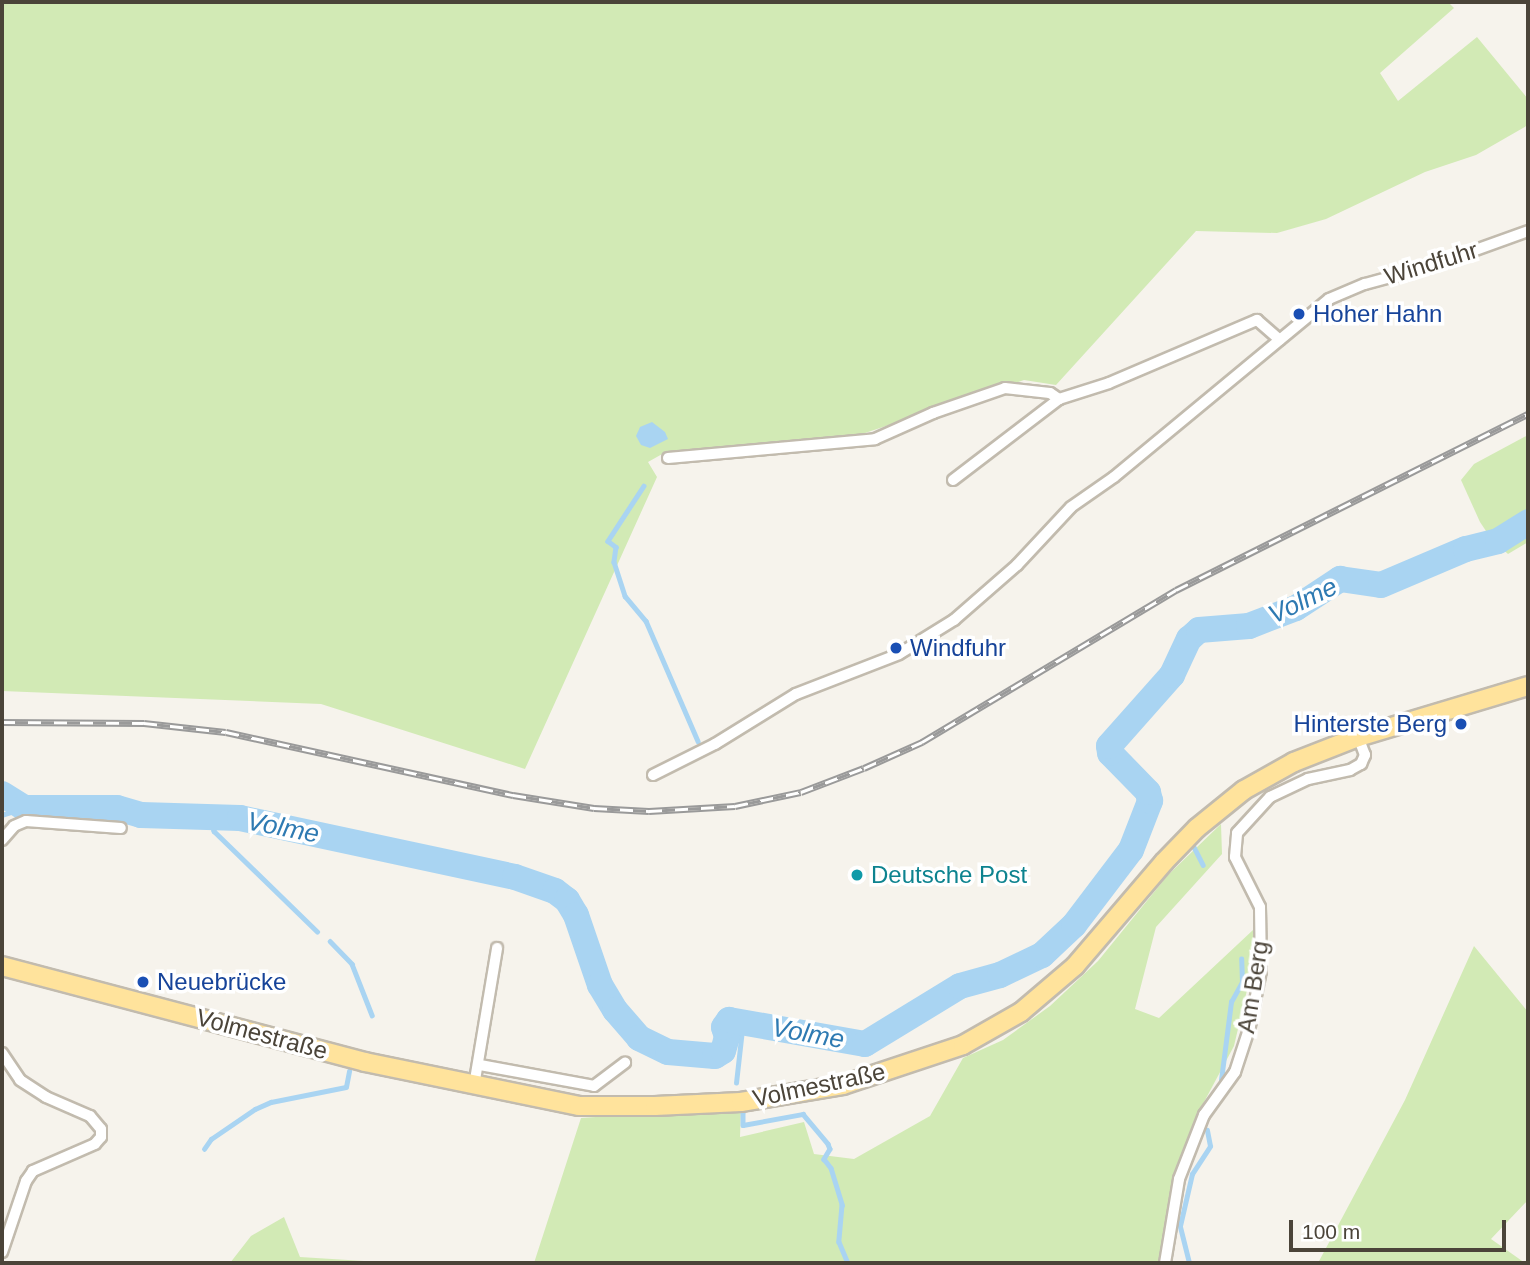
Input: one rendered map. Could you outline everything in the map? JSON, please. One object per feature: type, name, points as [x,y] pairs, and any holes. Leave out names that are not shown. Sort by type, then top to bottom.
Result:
[{"type":"main road","name":"Volmestraße","points":[[2,966],[365,1062],[474,1087],[579,1106],[655,1107],[741,1102],[843,1085],[930,1058],[993,1028],[1048,991],[1084,955],[1164,862],[1228,802],[1294,762],[1358,737],[1528,686]]},
{"type":"street","name":"Windfuhr","points":[[653,775],[715,744],[796,694],[899,654],[954,620],[1017,565],[1071,507],[1114,477],[1320,306],[1343,292],[1431,266],[1528,232]]},
{"type":"street","points":[[953,480],[1059,399],[1109,383],[1257,320],[1280,340]]},
{"type":"street","points":[[668,458],[875,439],[933,413],[1005,388],[1050,393],[1059,399]]},
{"type":"street","name":"Am Berg","points":[[1165,1263],[1179,1179],[1204,1115],[1235,1072],[1250,1026],[1261,971],[1260,906],[1235,857],[1237,833],[1270,797],[1308,779],[1350,770],[1361,764],[1365,755],[1358,737]]},
{"type":"street","points":[[2,840],[14,826],[26,821],[121,828]]},
{"type":"street","points":[[474,1087],[480,1065],[498,948]]},
{"type":"street","points":[[2,1053],[20,1080],[46,1097],[90,1116],[101,1129],[101,1137],[95,1144],[33,1171],[26,1181],[2,1252]]},
{"type":"street","points":[[480,1065],[594,1086],[625,1063]]},
{"type":"green space","points":[[2,2],[1448,2],[1454,8],[1380,73],[1398,101],[1477,37],[1528,99],[1528,125],[1476,155],[1425,172],[1326,219],[1277,233],[1196,231],[1056,385],[1024,380],[862,434],[664,453],[648,462],[657,477],[525,769],[321,704],[2,691]]},
{"type":"green space","points":[[1528,435],[1528,542],[1508,554],[1492,540],[1480,522],[1461,480],[1474,464]]},
{"type":"green space","points":[[1221,824],[1222,854],[1156,927],[1135,1009],[1159,1018],[1253,930],[1254,960],[1234,1046],[1196,1117],[1175,1178],[1161,1263],[534,1263],[581,1118],[741,1107],[740,1137],[804,1122],[814,1154],[854,1159],[930,1116],[963,1058],[1003,1040],[1050,1006],[1098,961],[1168,875]]},
{"type":"green space","points":[[1474,946],[1528,1012],[1528,1200],[1491,1239],[1525,1263],[1318,1263],[1405,1100]]},
{"type":"green space","points":[[284,1217],[300,1257],[364,1263],[230,1263],[251,1236]]},
{"type":"water","points":[[652,422],[665,432],[668,439],[650,448],[641,445],[636,436],[640,427]]},
{"type":"waterway","points":[[644,486],[608,541],[616,547],[614,562],[625,596],[646,621],[698,741]]},
{"type":"waterway","name":"Volme","points":[[2,794],[24,808],[117,808],[141,815],[240,818],[515,877],[555,891],[567,900],[576,915],[600,985],[615,1010],[639,1038],[668,1052],[715,1056],[723,1051],[727,1037],[724,1027],[729,1020],[865,1044],[960,986],[1000,975],[1042,955],[1074,925],[1131,850],[1150,801],[1148,792],[1110,753],[1109,746],[1172,675],[1189,639],[1199,630],[1249,626],[1296,608],[1340,579],[1381,585],[1466,549],[1498,541],[1528,522]]},
{"type":"waterway","points":[[2,815],[24,808]]},
{"type":"waterway","points":[[209,817],[214,831],[317,931]]},
{"type":"waterway","points":[[1194,847],[1203,865]]},
{"type":"waterway","points":[[330,941],[352,964],[372,1015]]},
{"type":"waterway","points":[[1221,1080],[1231,1002],[1242,982],[1241,959]]},
{"type":"waterway","points":[[736,1083],[743,1021]]},
{"type":"waterway","points":[[204,1149],[211,1139],[255,1109],[271,1102],[346,1087],[349,1071]]},
{"type":"waterway","points":[[743,1113],[743,1125],[803,1114],[828,1144],[830,1149],[824,1159],[831,1168],[842,1205],[839,1242],[848,1263]]},
{"type":"waterway","points":[[1189,1263],[1180,1226],[1192,1174],[1210,1146],[1207,1130]]},
{"type":"railway","points":[[2,722],[144,723],[226,732],[513,795],[594,808],[649,811],[735,806],[801,792],[922,742],[1176,590],[1528,414]]},
{"type":"place","name":"Hoher Hahn","points":[[1299,314]]},
{"type":"place","name":"Windfuhr","points":[[896,648]]},
{"type":"place","name":"Hinterste Berg","points":[[1461,724]]},
{"type":"place","name":"Deutsche Post","points":[[857,875]]},
{"type":"place","name":"Neuebrücke","points":[[143,982]]}]
